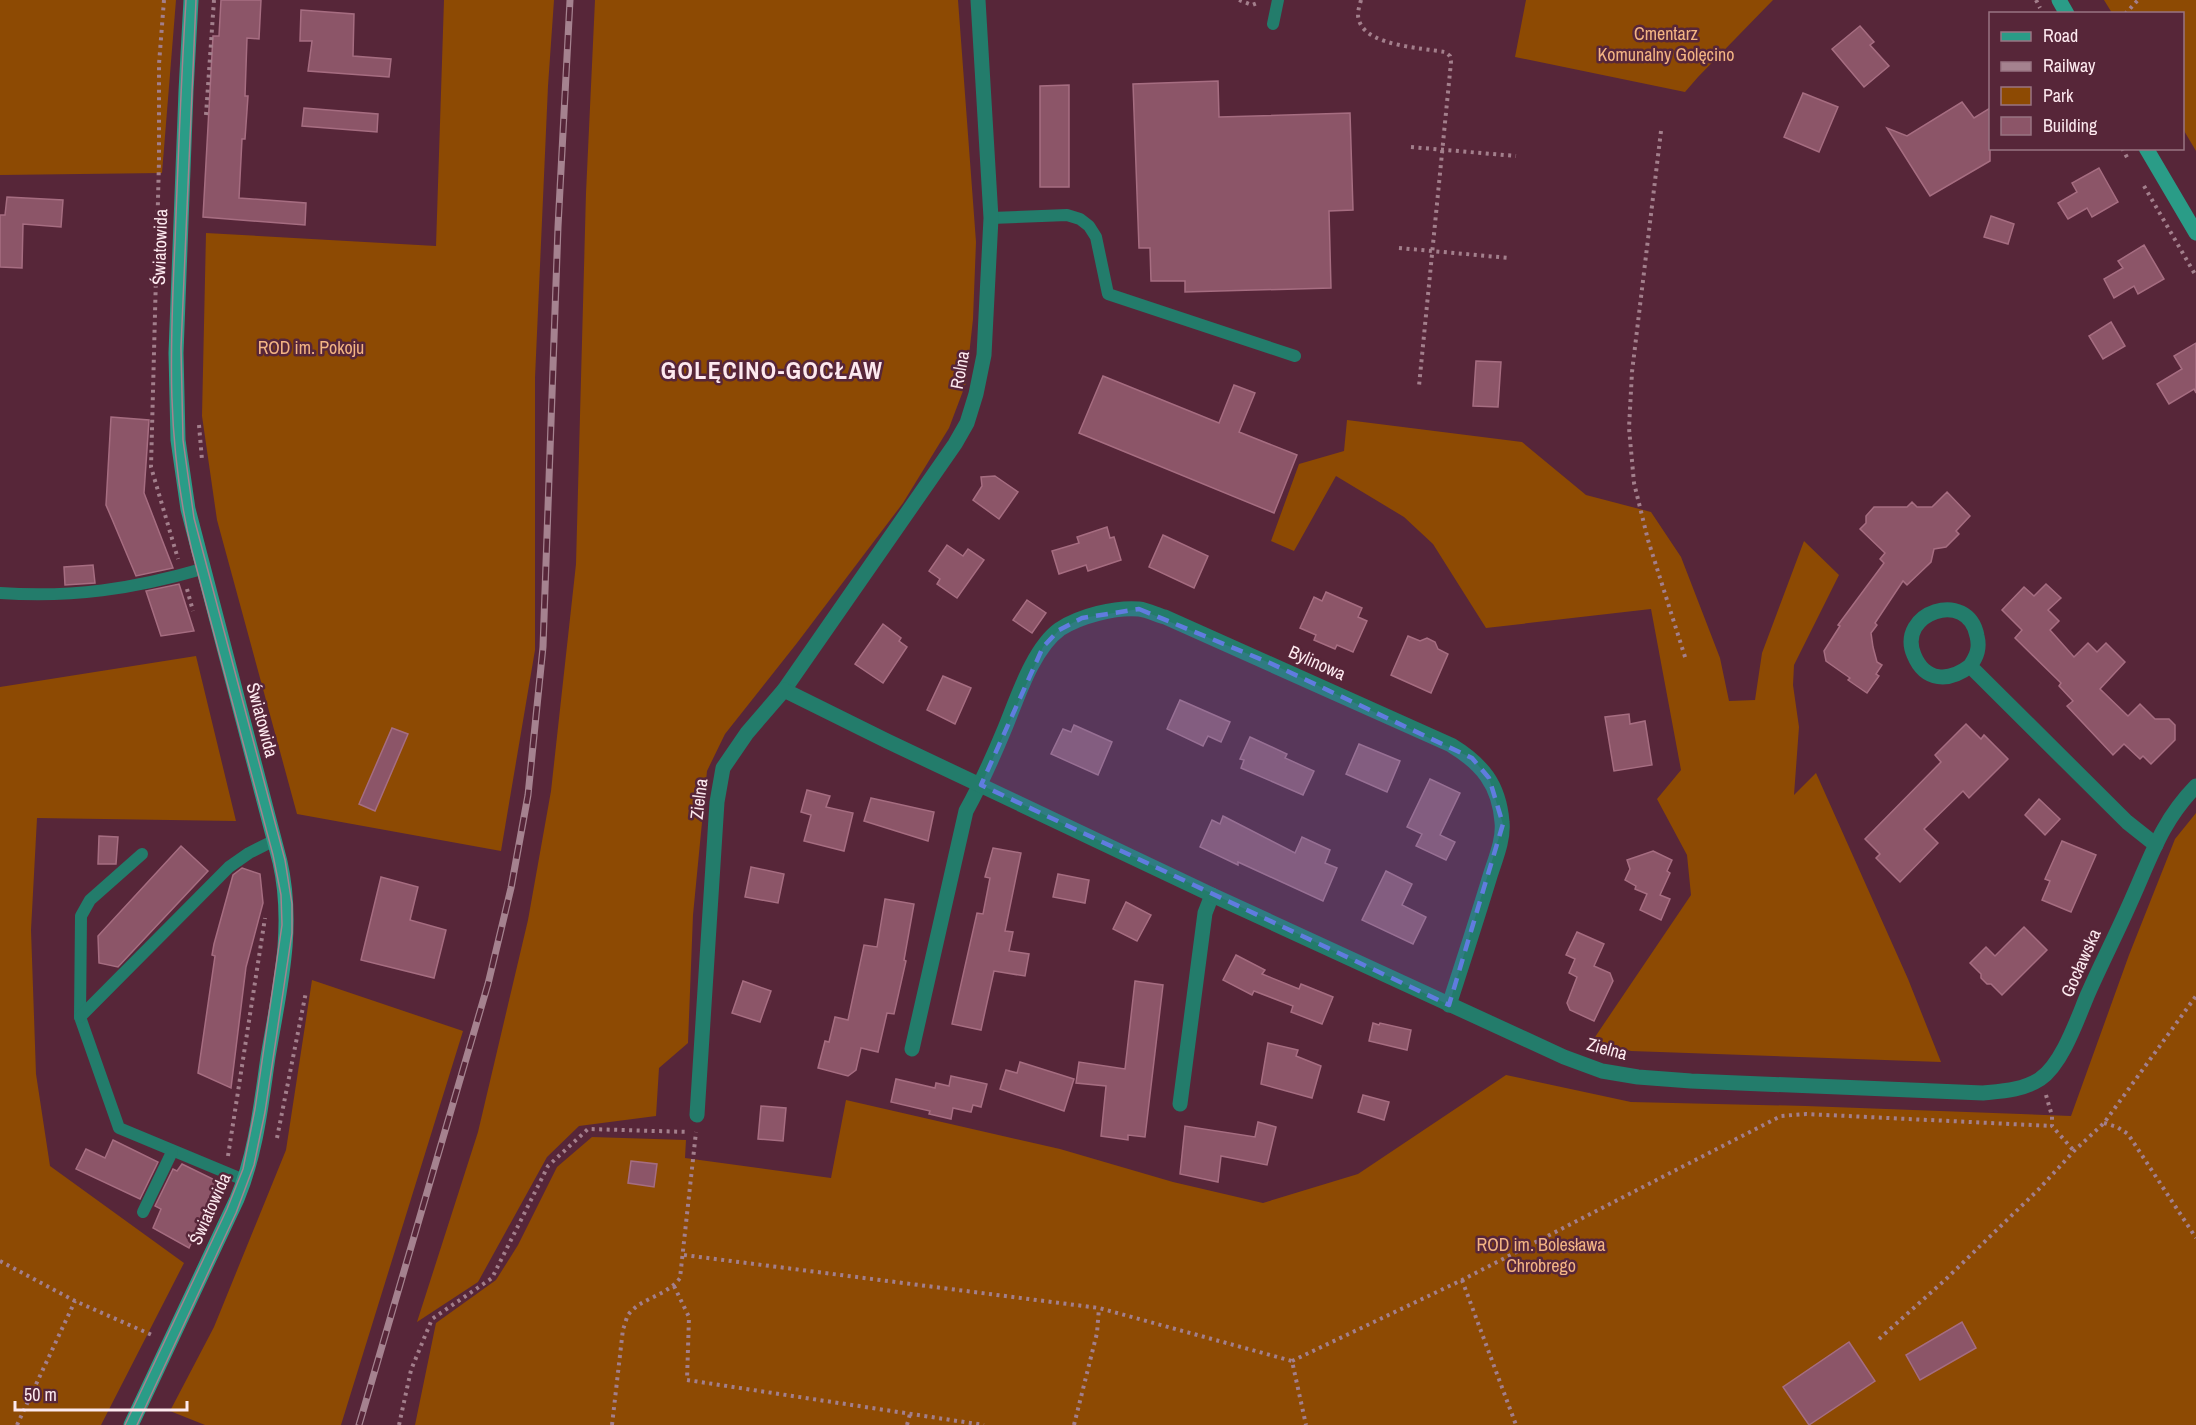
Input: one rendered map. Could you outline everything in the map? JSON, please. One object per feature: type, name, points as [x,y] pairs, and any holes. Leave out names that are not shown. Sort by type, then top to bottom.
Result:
[{"type":"street","name":"Światowida","points":[[131,1425],[244,1180],[252,1155],[287,933],[285,888],[274,840],[202,570],[182,480],[176,391],[191,0]]},
{"type":"street","name":"Rolna","points":[[784,690],[955,444],[967,423],[976,394],[984,355],[991,218],[978,0]]},
{"type":"street","points":[[2147,150],[2196,233]]},
{"type":"street","name":"Bylinowa","points":[[981,785],[1025,681],[1044,647],[1059,630],[1082,618],[1106,612],[1139,609],[1165,617],[1451,745],[1472,758],[1489,778],[1498,799],[1503,824],[1487,887],[1449,1005]]},
{"type":"street","points":[[1942,609],[1967,616],[1976,627],[1979,643],[1977,656],[1970,666],[1961,674],[1950,677],[1926,672],[1917,663],[1912,651],[1912,636],[1917,624],[1927,614],[1942,609]]},
{"type":"street","points":[[1970,666],[2127,822],[2156,844]]},
{"type":"street","name":"Zielna","points":[[697,1115],[717,802],[723,768],[747,733],[784,690],[1212,895],[1564,1057],[1602,1071],[1638,1077],[1703,1082],[1983,1093],[2008,1091],[2026,1086]]},
{"type":"street","points":[[912,1049],[966,812],[981,785]]},
{"type":"street","name":"Gocławska","points":[[2026,1086],[2041,1078],[2052,1068],[2074,1028],[2170,816],[2196,786]]},
{"type":"street","points":[[1180,1104],[1205,913],[1212,895]]},
{"type":"lane","points":[[1273,24],[1278,0]]},
{"type":"lane","points":[[991,218],[1066,215],[1080,219],[1089,226],[1096,237],[1108,294],[1295,356]]},
{"type":"lane","points":[[0,593],[36,596],[92,593],[202,570]]},
{"type":"lane","points":[[80,1017],[229,867],[274,840]]},
{"type":"lane","points":[[142,854],[90,900],[81,916],[80,1017],[119,1128],[172,1152],[244,1180]]},
{"type":"lane","points":[[143,1212],[172,1152]]},
{"type":"path","points":[[164,0],[159,64],[159,161],[151,467],[195,620]]},
{"type":"path","points":[[206,117],[214,0]]},
{"type":"path","points":[[1239,0],[1252,5],[1263,0]]},
{"type":"path","points":[[1361,0],[1358,15],[1360,24],[1367,34],[1385,42],[1445,52],[1450,56],[1452,71],[1419,386]]},
{"type":"path","points":[[2127,12],[2138,0]]},
{"type":"path","points":[[1661,131],[1632,372],[1629,428],[1634,483],[1648,540],[1686,660]]},
{"type":"path","points":[[1411,147],[1516,156]]},
{"type":"path","points":[[2123,150],[2133,168]]},
{"type":"path","points":[[2139,178],[2196,276]]},
{"type":"path","points":[[1399,248],[1509,258]]},
{"type":"path","points":[[198,421],[203,463]]},
{"type":"path","points":[[225,1172],[266,912]]},
{"type":"path","points":[[1878,1339],[1954,1272],[2104,1123],[2196,996]]},
{"type":"path","points":[[684,1255],[1100,1308],[1292,1361],[1462,1280],[1781,1116],[1806,1114],[2052,1126]]},
{"type":"path","points":[[612,1425],[623,1329],[628,1315],[638,1306],[674,1286],[681,1278],[697,1115]]},
{"type":"path","points":[[2052,1116],[2052,1126],[2074,1151]]},
{"type":"path","points":[[2104,1123],[2128,1134],[2196,1238]]},
{"type":"path","points":[[399,1425],[411,1370],[432,1319],[492,1278],[548,1166],[588,1129],[696,1132]]},
{"type":"path","points":[[0,1261],[75,1301],[152,1335]]},
{"type":"path","points":[[1462,1280],[1516,1425]]},
{"type":"path","points":[[674,1286],[689,1317],[687,1380],[984,1425]]},
{"type":"path","points":[[17,1425],[75,1301]]},
{"type":"path","points":[[1074,1425],[1097,1333],[1100,1308]]},
{"type":"path","points":[[147,1345],[157,1324]]},
{"type":"path","points":[[1292,1361],[1306,1425]]},
{"type":"path","points":[[907,1425],[910,1414]]},
{"type":"highlighted area","points":[[1139,609],[1270,663],[1472,758],[1489,778],[1503,824],[1449,1005],[981,785],[1043,647],[1059,630],[1082,618]]},
{"type":"green space","points":[[0,0],[176,0],[162,173],[0,175]]},
{"type":"green space","name":"ROD im. Pokoju","points":[[444,0],[554,0],[535,378],[535,650],[501,851],[297,814],[217,520],[202,416],[206,233],[436,246]]},
{"type":"green space","points":[[595,0],[958,0],[976,242],[973,319],[966,383],[949,428],[903,503],[725,734],[707,771],[693,915],[688,1043],[659,1068],[656,1116],[579,1126],[547,1157],[478,1282],[417,1322],[478,1132],[528,920],[551,791],[576,564],[586,193]]},
{"type":"green space","name":"Cmentarz Komunalny Golęcino","points":[[1526,0],[1773,0],[1685,92],[1515,57]]},
{"type":"green space","points":[[2104,0],[2196,0],[2196,151],[2184,131],[2184,12],[2111,12]]},
{"type":"green space","points":[[1347,420],[1522,442],[1586,495],[1651,512],[1681,557],[1720,658],[1729,701],[1755,700],[1762,653],[1804,541],[1839,575],[1794,665],[1793,685],[1799,727],[1794,795],[1816,773],[1908,979],[1941,1062],[1631,1051],[1593,1040],[1691,895],[1687,855],[1657,799],[1681,770],[1651,609],[1486,628],[1433,544],[1404,517],[1336,476],[1294,551],[1271,541],[1299,464],[1344,451]]},
{"type":"green space","points":[[196,656],[236,821],[37,818],[31,930],[36,1074],[50,1166],[184,1263],[101,1425],[0,1425],[0,687]]},
{"type":"green space","name":"ROD im. Bolesława Chrobrego","points":[[2196,813],[2196,1425],[415,1425],[436,1323],[496,1280],[518,1245],[557,1167],[592,1137],[686,1140],[685,1158],[831,1178],[846,1100],[1060,1149],[1173,1182],[1263,1203],[1358,1174],[1506,1075],[1631,1102],[2071,1116],[2129,955],[2175,839]]},
{"type":"green space","points":[[312,980],[463,1031],[341,1425],[205,1425],[170,1411],[214,1327],[286,1150]]},
{"type":"building","points":[[221,0],[261,0],[259,39],[247,38],[245,96],[248,96],[245,139],[242,139],[239,198],[306,203],[305,225],[203,217],[213,36],[219,36]]},
{"type":"building","points":[[301,10],[354,14],[353,56],[391,59],[389,77],[308,71],[312,41],[300,41]]},
{"type":"building","points":[[1860,26],[1874,42],[1870,45],[1889,66],[1864,87],[1832,49]]},
{"type":"building","points":[[1218,81],[1219,117],[1350,113],[1353,210],[1329,211],[1331,288],[1185,292],[1185,281],[1151,281],[1150,248],[1139,248],[1133,84]]},
{"type":"building","points":[[1069,85],[1069,187],[1040,187],[1040,86]]},
{"type":"building","points":[[1803,93],[1838,107],[1819,152],[1784,137]]},
{"type":"building","points":[[1962,102],[1974,118],[1989,109],[1990,161],[1930,196],[1887,128],[1907,136]]},
{"type":"building","points":[[304,108],[378,114],[377,132],[302,126]]},
{"type":"building","points":[[2099,168],[2118,202],[2092,217],[2087,208],[2068,219],[2058,203],[2077,192],[2072,183]]},
{"type":"building","points":[[7,197],[63,200],[61,227],[23,224],[22,268],[0,267],[0,215],[5,215]]},
{"type":"building","points":[[1991,216],[2014,224],[2008,244],[1984,237]]},
{"type":"building","points":[[2144,245],[2164,279],[2138,294],[2134,286],[2114,298],[2104,279],[2123,268],[2118,261]]},
{"type":"building","points":[[2111,322],[2125,346],[2103,359],[2089,336]]},
{"type":"building","points":[[2196,343],[2196,393],[2194,389],[2169,404],[2157,384],[2182,369],[2174,356]]},
{"type":"building","points":[[1476,361],[1501,362],[1498,407],[1473,406]]},
{"type":"building","points":[[1103,376],[1219,423],[1234,385],[1255,393],[1239,432],[1297,455],[1274,513],[1079,433]]},
{"type":"building","points":[[111,417],[149,420],[144,493],[173,568],[136,576],[106,505]]},
{"type":"building","points":[[995,476],[1018,492],[999,519],[973,500],[982,486],[981,477]]},
{"type":"building","points":[[1947,492],[1970,516],[1956,531],[1959,534],[1946,547],[1934,549],[1931,562],[1907,585],[1903,581],[1875,623],[1877,625],[1871,633],[1873,647],[1877,662],[1882,665],[1876,674],[1879,676],[1867,693],[1826,661],[1824,651],[1840,626],[1838,625],[1884,563],[1880,559],[1885,553],[1860,529],[1866,523],[1866,516],[1874,507],[1907,507],[1912,502],[1917,507],[1932,507]]},
{"type":"building","points":[[1107,527],[1110,538],[1114,537],[1121,560],[1088,571],[1086,565],[1059,574],[1052,551],[1079,543],[1077,537]]},
{"type":"building","points":[[1163,535],[1208,556],[1194,588],[1149,567]]},
{"type":"building","points":[[947,545],[963,556],[968,549],[984,560],[957,598],[937,584],[940,579],[929,571]]},
{"type":"building","points":[[93,565],[95,583],[65,585],[64,567]]},
{"type":"building","points":[[179,584],[194,631],[161,636],[146,591]]},
{"type":"building","points":[[2046,584],[2061,598],[2048,610],[2059,621],[2050,630],[2074,657],[2088,643],[2097,652],[2106,643],[2125,662],[2100,689],[2128,716],[2140,704],[2155,719],[2169,719],[2175,725],[2175,740],[2151,764],[2143,756],[2140,759],[2124,744],[2113,755],[2067,706],[2073,701],[2059,686],[2061,683],[2015,638],[2022,630],[2002,610],[2024,587],[2034,596]]},
{"type":"building","points":[[1326,592],[1362,608],[1358,617],[1367,621],[1353,652],[1337,645],[1335,649],[1314,640],[1316,635],[1300,628],[1314,597],[1322,601]]},
{"type":"building","points":[[1027,600],[1046,613],[1032,633],[1013,620]]},
{"type":"building","points":[[883,624],[901,638],[899,641],[907,647],[883,683],[855,664]]},
{"type":"building","points":[[1408,636],[1420,641],[1427,638],[1435,642],[1438,649],[1448,654],[1431,693],[1391,675]]},
{"type":"building","points":[[943,676],[971,688],[955,724],[927,710]]},
{"type":"building","points":[[1180,700],[1230,722],[1221,742],[1208,736],[1203,746],[1167,729]]},
{"type":"building","points":[[1629,714],[1630,724],[1645,721],[1652,765],[1614,771],[1605,717]]},
{"type":"building","points":[[1966,724],[1981,739],[1984,735],[2008,759],[1969,798],[1963,791],[1924,829],[1938,843],[1900,882],[1876,858],[1880,854],[1865,839],[1941,762],[1935,755]]},
{"type":"building","points":[[1074,725],[1112,742],[1098,775],[1051,754],[1063,729],[1071,732]]},
{"type":"building","points":[[392,728],[408,734],[375,811],[359,804]]},
{"type":"building","points":[[1250,737],[1287,754],[1285,758],[1314,771],[1303,795],[1241,768],[1244,760],[1240,759]]},
{"type":"building","points":[[1359,744],[1400,761],[1387,792],[1346,774]]},
{"type":"building","points":[[1430,779],[1460,793],[1440,835],[1455,842],[1446,860],[1416,846],[1422,834],[1407,827]]},
{"type":"building","points":[[807,790],[830,796],[826,807],[853,813],[844,851],[804,841],[811,815],[801,812]]},
{"type":"building","points":[[871,798],[934,812],[928,841],[864,821]]},
{"type":"building","points":[[2039,799],[2060,819],[2045,835],[2025,815]]},
{"type":"building","points":[[1223,816],[1295,853],[1302,837],[1330,850],[1325,863],[1337,868],[1323,901],[1200,847],[1212,820],[1220,824]]},
{"type":"building","points":[[99,836],[118,837],[116,864],[98,864]]},
{"type":"building","points":[[2062,841],[2096,855],[2071,912],[2042,900],[2050,881],[2045,879]]},
{"type":"building","points":[[181,846],[208,871],[118,967],[99,963],[98,936]]},
{"type":"building","points":[[993,848],[1021,853],[1005,931],[1013,932],[1009,951],[1029,954],[1025,976],[994,971],[981,1030],[952,1024],[977,913],[983,914],[990,878],[985,877]]},
{"type":"building","points":[[1653,851],[1672,860],[1667,871],[1670,873],[1660,895],[1670,899],[1661,920],[1640,910],[1647,894],[1635,889],[1636,886],[1625,880],[1630,869],[1627,860]]},
{"type":"building","points":[[751,867],[784,874],[778,903],[745,897]]},
{"type":"building","points":[[242,868],[260,874],[263,903],[246,967],[231,1088],[198,1073],[215,956],[212,955],[214,944],[233,875]]},
{"type":"building","points":[[1386,871],[1412,884],[1402,905],[1426,917],[1413,944],[1362,920]]},
{"type":"building","points":[[1058,874],[1089,880],[1085,903],[1053,897]]},
{"type":"building","points":[[381,877],[418,887],[410,920],[446,930],[434,978],[361,960]]},
{"type":"building","points":[[885,899],[914,904],[904,960],[906,961],[894,1014],[887,1013],[878,1052],[861,1048],[856,1070],[848,1076],[818,1068],[825,1041],[829,1042],[835,1017],[848,1020],[864,945],[877,947]]},
{"type":"building","points":[[1126,902],[1151,915],[1137,941],[1113,929]]},
{"type":"building","points":[[2024,927],[2047,950],[2002,995],[1981,978],[1981,974],[1970,963],[1986,947],[1995,956]]},
{"type":"building","points":[[1577,932],[1604,944],[1594,966],[1610,973],[1613,981],[1594,1021],[1570,1010],[1567,1003],[1577,977],[1569,973],[1575,959],[1566,955]]},
{"type":"building","points":[[1236,955],[1265,970],[1262,974],[1299,989],[1301,984],[1333,997],[1322,1024],[1291,1012],[1293,1006],[1254,991],[1252,995],[1223,980]]},
{"type":"building","points":[[743,981],[771,991],[760,1022],[732,1013]]},
{"type":"building","points":[[1135,981],[1163,985],[1145,1137],[1128,1135],[1128,1140],[1101,1136],[1106,1086],[1076,1083],[1079,1062],[1125,1069]]},
{"type":"building","points":[[1373,1023],[1411,1030],[1407,1050],[1369,1041]]},
{"type":"building","points":[[1268,1043],[1298,1050],[1296,1056],[1321,1066],[1312,1098],[1261,1084]]},
{"type":"building","points":[[1020,1062],[1074,1079],[1064,1111],[1000,1089],[1006,1070],[1017,1073]]},
{"type":"building","points":[[951,1076],[987,1084],[981,1107],[973,1105],[971,1112],[953,1108],[951,1119],[929,1114],[930,1111],[891,1102],[896,1079],[935,1088],[936,1083],[949,1086]]},
{"type":"building","points":[[1363,1095],[1389,1102],[1384,1120],[1358,1112]]},
{"type":"building","points":[[761,1106],[786,1108],[783,1141],[758,1139]]},
{"type":"building","points":[[1258,1122],[1276,1127],[1267,1165],[1221,1156],[1218,1182],[1180,1174],[1185,1126],[1255,1137]]},
{"type":"building","points":[[113,1140],[158,1162],[140,1199],[76,1169],[86,1149],[105,1158]]},
{"type":"building","points":[[631,1161],[657,1164],[654,1187],[628,1183]]},
{"type":"building","points":[[182,1164],[219,1182],[189,1248],[153,1228],[161,1209],[155,1206],[173,1169],[177,1171]]},
{"type":"building","points":[[1962,1322],[1976,1348],[1920,1380],[1906,1355]]},
{"type":"building","points":[[1849,1342],[1875,1381],[1809,1425],[1783,1387]]},
{"type":"tram line","points":[[125,1425],[227,1209],[243,1169],[255,1109],[282,925],[281,895],[273,855],[192,551],[184,512],[174,435],[172,321],[186,0]]},
{"type":"tram line","points":[[137,1425],[236,1213],[254,1165],[265,1112],[292,933],[292,904],[285,860],[194,518],[183,440],[181,348],[196,0]]},
{"type":"railway","points":[[359,1425],[488,984],[511,888],[528,795],[543,647],[558,227],[570,0]]},
{"type":"district","name":"GOLĘCINO-GOCŁAW","points":[[772,371]]}]
